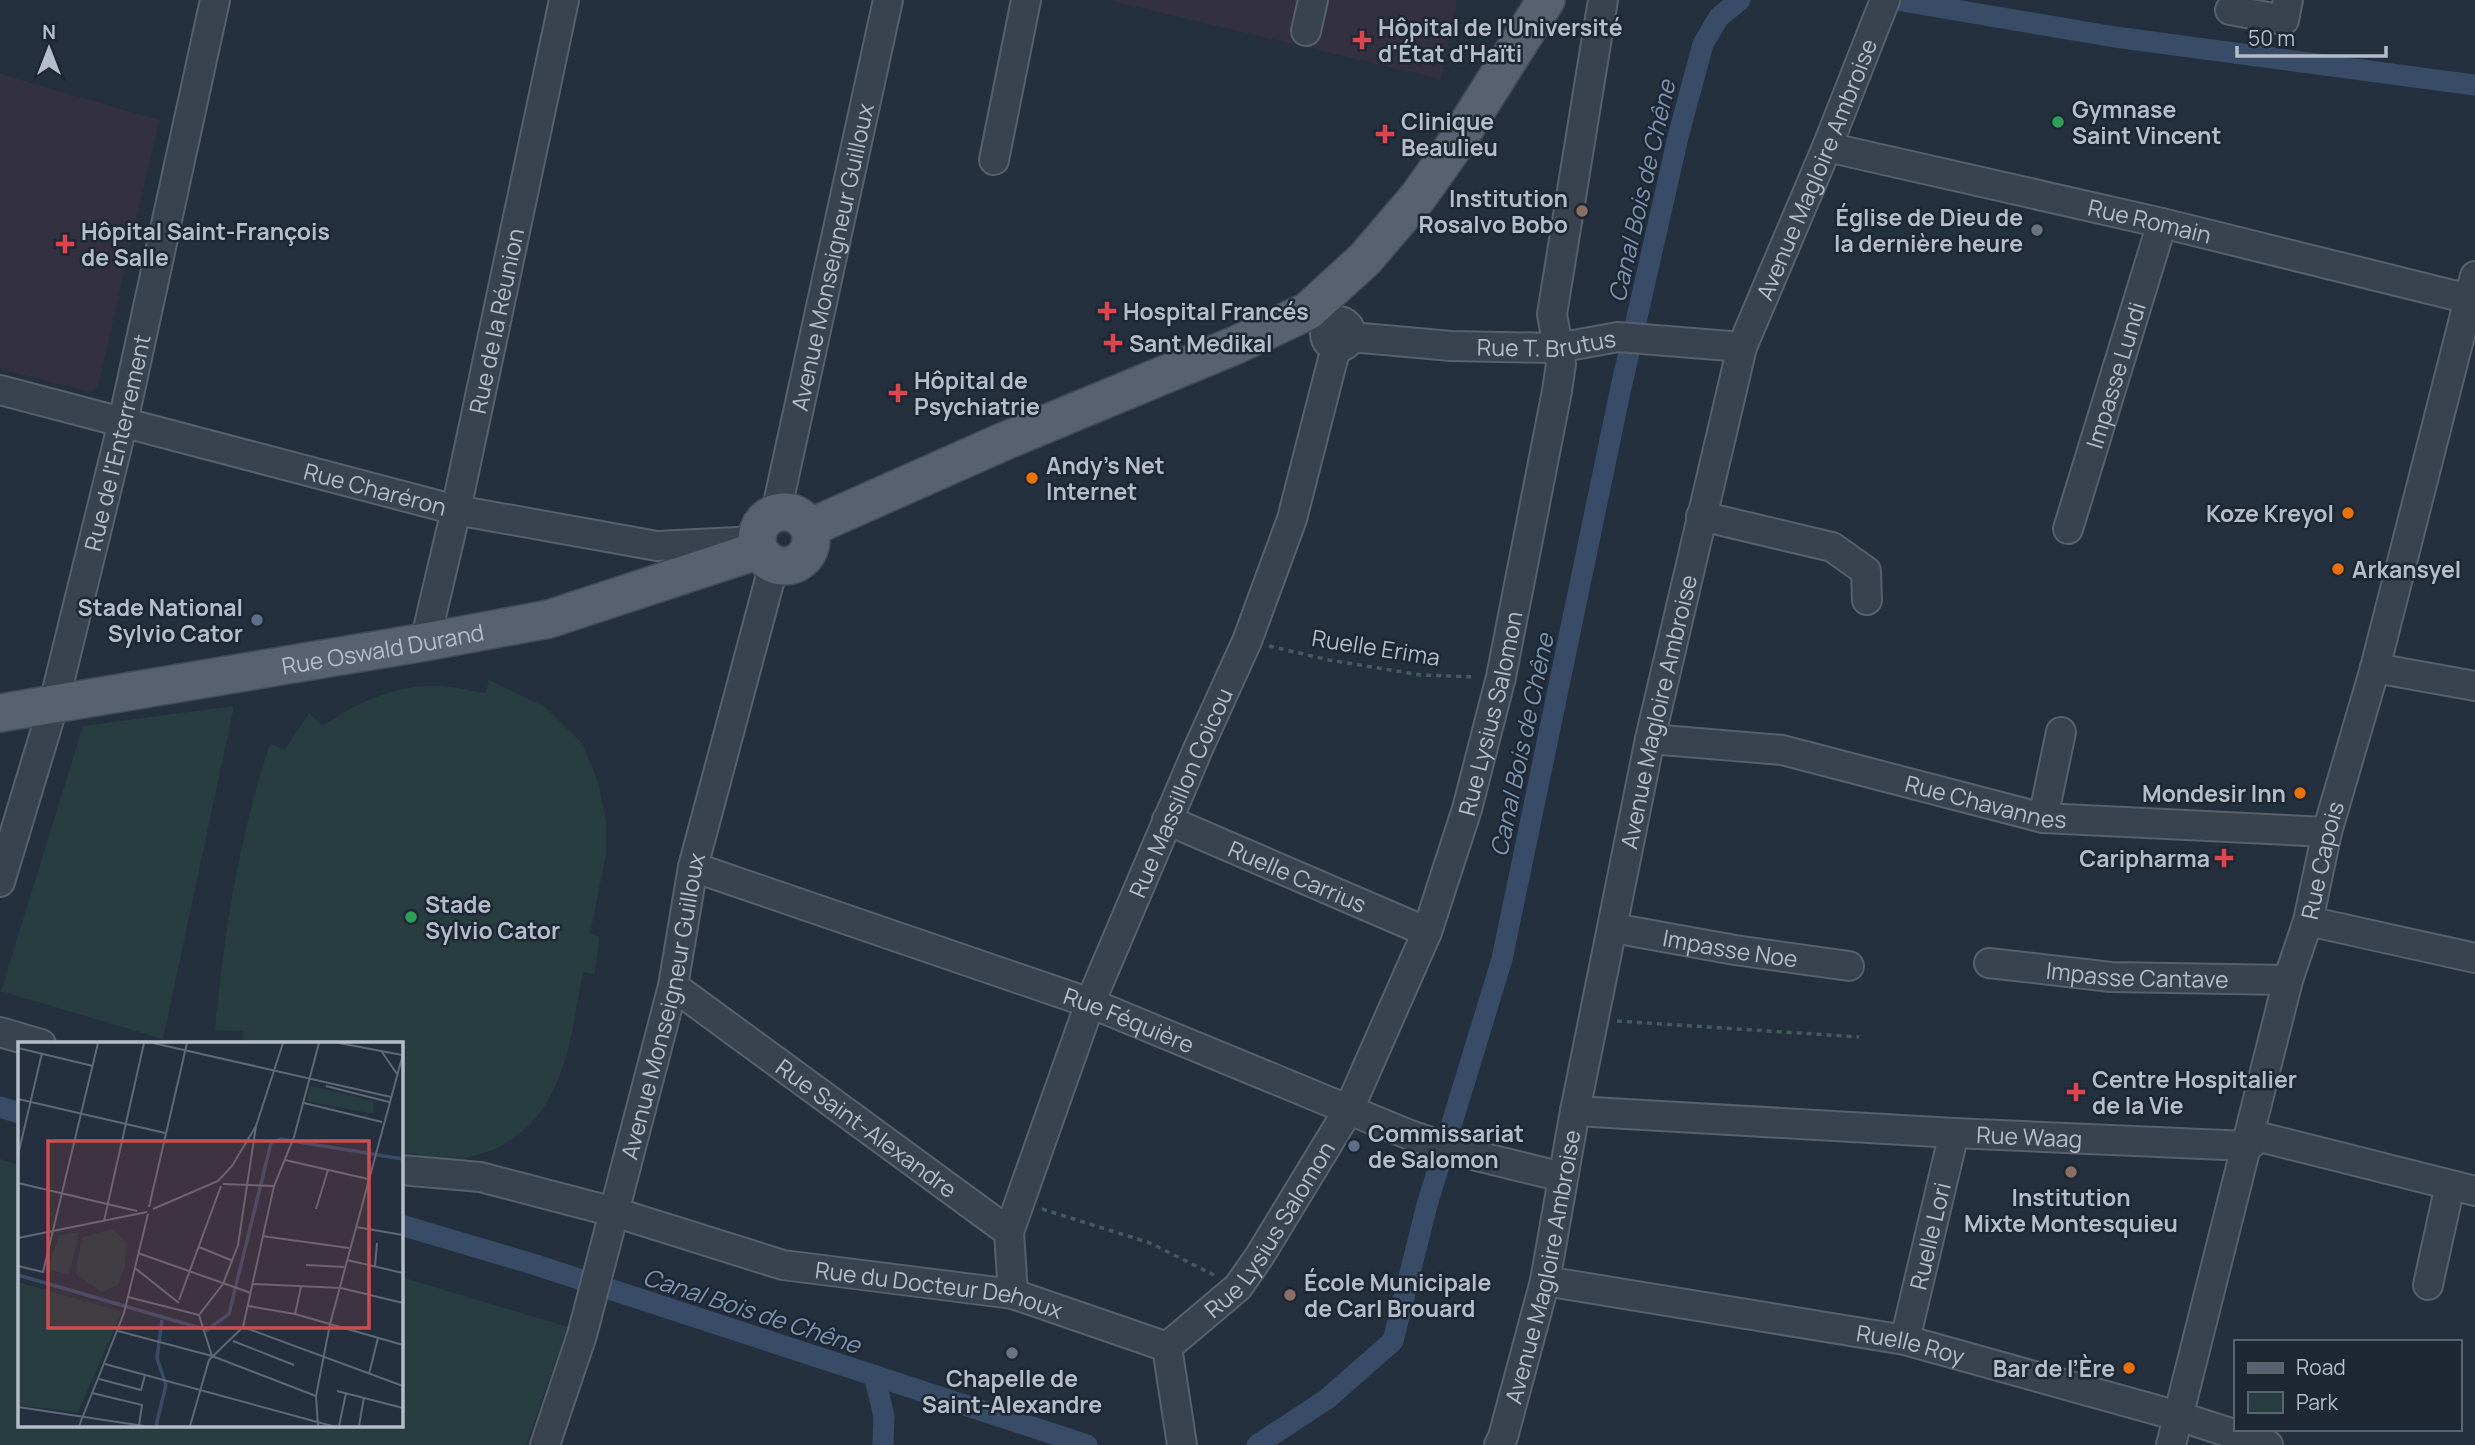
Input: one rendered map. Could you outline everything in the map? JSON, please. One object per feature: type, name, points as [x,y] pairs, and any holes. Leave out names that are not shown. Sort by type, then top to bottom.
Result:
[{"type":"main road","points":[[767,542],[792,513],[799,516],[809,528],[1007,440],[1236,345],[1330,330],[1366,259],[1418,197],[1546,0]]},
{"type":"main road","name":"Rue Oswald Durand","points":[[0,713],[549,619],[767,542],[792,565],[807,554],[810,546],[809,528]]},
{"type":"street","name":"Rue de l'Enterrement","points":[[0,881],[54,703],[123,422],[215,0]]},
{"type":"street","name":"Rue de la Réunion","points":[[425,642],[456,510],[564,0]]},
{"type":"street","name":"Avenue Monseigneur Guilloux","points":[[545,1445],[582,1335],[673,986],[693,867],[888,0]]},
{"type":"street","points":[[995,160],[1026,0]]},
{"type":"street","points":[[1306,31],[1313,0]]},
{"type":"street","name":"Rue Lysius Salomon","points":[[1167,1347],[1238,1287],[1349,1109],[1427,932],[1467,810],[1501,677],[1557,391],[1561,364],[1552,314],[1602,0]]},
{"type":"street","name":"Avenue Magloire Ambroise","points":[[1509,1442],[1545,1281],[1575,1111],[1650,739],[1742,347],[1827,147],[1885,0]]},
{"type":"street","points":[[2230,10],[2284,20],[2288,0]]},
{"type":"street","name":"Rue Romain","points":[[1827,147],[2162,223],[2472,287]]},
{"type":"street","name":"Impasse Lundi","points":[[2068,529],[2162,223]]},
{"type":"street","name":"Rue Capois","points":[[2171,1445],[2288,980],[2308,922],[2328,832],[2375,668],[2472,287]]},
{"type":"street","name":"Rue T. Brutus","points":[[1330,330],[1451,346],[1558,348],[1618,337],[1742,347]]},
{"type":"street","name":"Rue Massillon Coicou","points":[[1014,1219],[1090,1003],[1167,820],[1247,641],[1292,519],[1330,330]]},
{"type":"street","name":"Rue Charéron","points":[[0,390],[456,510],[657,546],[767,542]]},
{"type":"street","points":[[1701,516],[1832,547],[1866,571],[1867,600]]},
{"type":"street","points":[[2375,668],[2475,686]]},
{"type":"street","points":[[2042,818],[2061,732]]},
{"type":"street","name":"Rue Chavannes","points":[[1650,739],[1782,750],[2042,818],[2328,832]]},
{"type":"street","name":"Ruelle Carrius","points":[[1167,820],[1427,932]]},
{"type":"street","name":"Rue Féquière","points":[[693,867],[1090,1003],[1410,1135],[1460,1152],[1563,1177]]},
{"type":"street","points":[[2308,922],[2475,958]]},
{"type":"street","name":"Impasse Noe","points":[[1613,928],[1735,950],[1849,966]]},
{"type":"street","name":"Impasse Cantave","points":[[1989,963],[2111,977],[2288,980]]},
{"type":"street","name":"Rue Saint-Alexandre","points":[[673,986],[1014,1219]]},
{"type":"street","points":[[0,1032],[34,1042]]},
{"type":"street","name":"Rue Waag","points":[[1575,1111],[1954,1133],[2248,1146],[2260,1137],[2463,1188]]},
{"type":"street","name":"Ruelle Lori","points":[[1905,1340],[1954,1133]]},
{"type":"street","name":"Rue du Docteur Dehoux","points":[[402,1170],[480,1177],[614,1212],[783,1265],[1013,1294],[1167,1347]]},
{"type":"street","points":[[2428,1285],[2463,1188]]},
{"type":"street","points":[[1013,1294],[1014,1219]]},
{"type":"street","name":"Ruelle Roy","points":[[1545,1281],[1905,1340],[2178,1416],[2269,1445]]},
{"type":"street","points":[[1167,1347],[1181,1444]]},
{"type":"path","name":"Ruelle Erima","points":[[1247,641],[1329,660],[1421,676],[1501,677]]},
{"type":"path","points":[[1594,1020],[1859,1037]]},
{"type":"path","points":[[1014,1219],[1031,1206],[1150,1243],[1238,1287]]},
{"type":"shaded area","name":"Hôpital de l'Université d'État d'Haïti","points":[[1108,0],[1457,0],[1441,79]]},
{"type":"shaded area","name":"Hôpital Saint-François de Salle","points":[[0,74],[159,120],[98,387],[91,392],[0,369]]},
{"type":"green space","name":"Stade Sylvio Cator","points":[[489,680],[545,707],[583,744],[598,783],[606,820],[606,854],[590,934],[599,937],[595,974],[583,972],[569,1044],[554,1090],[542,1110],[526,1128],[506,1143],[486,1152],[463,1159],[418,1166],[419,1154],[402,1153],[402,1042],[244,1042],[243,1031],[215,1030],[228,921],[241,849],[270,744],[285,750],[309,713],[323,726],[364,702],[394,691],[442,686],[486,693]]},
{"type":"green space","points":[[234,706],[163,1039],[1,991],[83,726]]},
{"type":"green space","points":[[0,1159],[18,1165],[18,1428],[402,1428],[402,1277],[568,1327],[526,1445],[0,1445]]},
{"type":"waterway","name":"Canal Bois de Chêne","points":[[1257,1445],[1327,1399],[1393,1341],[1427,1205],[1502,959],[1620,392],[1678,137],[1703,44],[1719,17],[1740,0]]},
{"type":"waterway","name":"Canal Bois de Chêne","points":[[1896,0],[2115,37],[2475,85]]},
{"type":"waterway","name":"Canal Bois de Chêne","points":[[0,1107],[18,1113]]},
{"type":"waterway","name":"Canal Bois de Chêne","points":[[402,1225],[536,1265],[1087,1445]]},
{"type":"waterway","points":[[874,1375],[884,1416],[883,1445]]},
{"type":"place","name":"Hôpital de l'Université d'État d'Haïti","points":[[1362,40]]},
{"type":"place","name":"Gymnase Saint Vincent","points":[[2058,122]]},
{"type":"place","name":"Clinique Beaulieu","points":[[1385,134]]},
{"type":"place","name":"Institution Rosalvo Bobo","points":[[1582,211]]},
{"type":"place","name":"Église de Dieu de la dernière heure","points":[[2037,230]]},
{"type":"place","name":"Hôpital Saint-François de Salle","points":[[65,244]]},
{"type":"place","name":"Hospital Francés","points":[[1107,311]]},
{"type":"place","name":"Sant Medikal","points":[[1113,343]]},
{"type":"place","name":"Hôpital de Psychiatrie","points":[[898,393]]},
{"type":"place","name":"Andy’s Net Internet","points":[[1032,478]]},
{"type":"place","name":"Koze Kreyol","points":[[2348,513]]},
{"type":"place","name":"Arkansyel","points":[[2338,569]]},
{"type":"place","name":"Stade National Sylvio Cator","points":[[257,620]]},
{"type":"place","name":"Mondesir Inn","points":[[2300,793]]},
{"type":"place","name":"Caripharma","points":[[2224,858]]},
{"type":"place","name":"Stade Sylvio Cator","points":[[411,917]]},
{"type":"place","name":"Centre Hospitalier de la Vie","points":[[2076,1092]]},
{"type":"place","name":"Commissariat de Salomon","points":[[1354,1146]]},
{"type":"place","name":"Institution Mixte Montesquieu","points":[[2071,1172]]},
{"type":"place","name":"École Municipale de Carl Brouard","points":[[1290,1295]]},
{"type":"place","name":"Chapelle de Saint-Alexandre","points":[[1012,1353]]},
{"type":"place","name":"Bar de l’Ère","points":[[2129,1368]]}]
